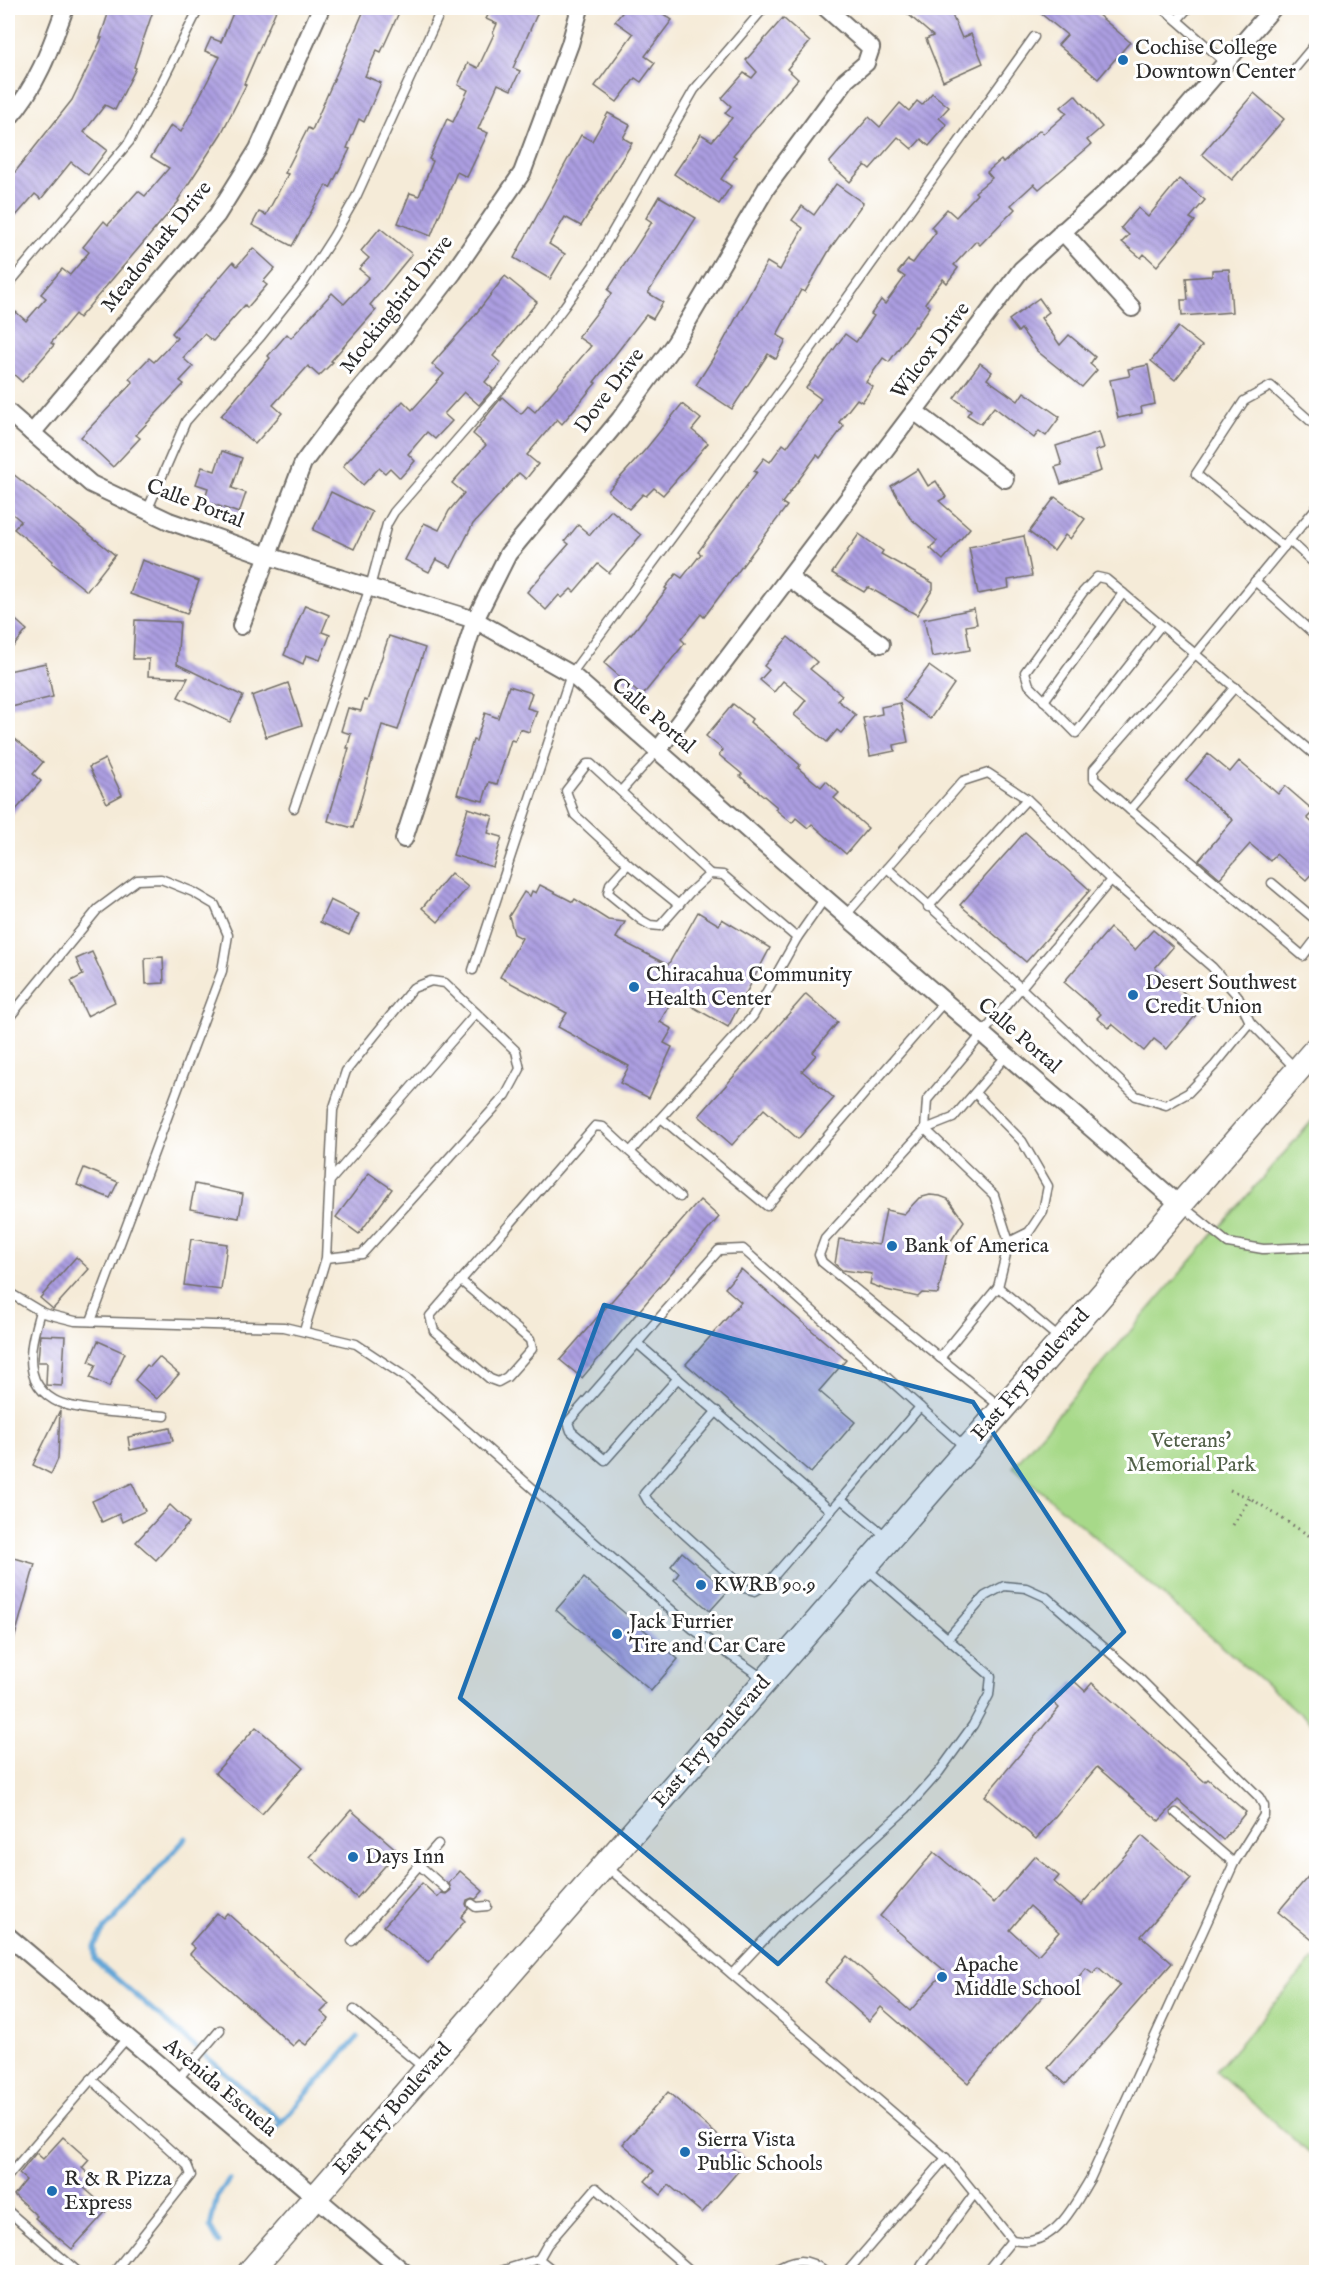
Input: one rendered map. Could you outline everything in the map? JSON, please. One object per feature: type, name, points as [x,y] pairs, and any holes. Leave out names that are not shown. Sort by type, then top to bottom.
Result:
[{"type":"main road","name":"East Fry Boulevard","points":[[250,2272],[1317,1049]]},
{"type":"street","points":[[8,119],[44,64],[65,8]]},
{"type":"street","name":"Meadowlark Drive","points":[[32,433],[217,215],[258,149],[321,8]]},
{"type":"street","name":"Mockingbird Drive","points":[[241,626],[303,463],[453,273],[522,173],[570,44],[580,8]]},
{"type":"street","name":"Dove Drive","points":[[404,839],[475,620],[508,554],[620,419],[675,343],[767,187],[846,80],[866,63],[871,48],[826,8]]},
{"type":"street","name":"Wilcox Drive","points":[[658,750],[1021,270],[1152,148],[1273,8]]},
{"type":"street","points":[[1062,231],[1132,308]]},
{"type":"street","points":[[914,411],[1005,479]]},
{"type":"street","name":"Calle Portal","points":[[8,412],[90,484],[147,511],[268,556],[475,620],[571,674],[845,916],[1180,1205]]},
{"type":"street","points":[[789,578],[881,644]]},
{"type":"street","name":"Avenida Escuela","points":[[8,1936],[315,2199],[404,2272]]},
{"type":"lane","points":[[8,285],[129,142],[165,77],[199,8]]},
{"type":"lane","points":[[147,511],[186,421],[261,336],[304,282],[333,237],[356,197],[442,8]]},
{"type":"lane","points":[[294,808],[370,587],[387,524],[394,512],[508,381],[564,308],[593,266],[694,90],[764,8]]},
{"type":"lane","points":[[1163,8],[1226,63]]},
{"type":"lane","points":[[1178,20],[1188,8]]},
{"type":"lane","points":[[472,970],[571,674],[792,375],[1034,37]]},
{"type":"lane","points":[[1296,67],[1317,43]]},
{"type":"lane","points":[[1317,426],[1271,386],[1244,401],[1196,474],[1317,565]]},
{"type":"lane","points":[[1317,508],[1195,654],[1094,769],[1094,779],[1303,956],[1317,939]]},
{"type":"lane","points":[[1161,625],[1076,733],[1029,685],[1025,672],[1083,591],[1097,577],[1106,579],[1161,625],[1195,654],[1317,756]]},
{"type":"lane","points":[[1255,581],[1317,636]]},
{"type":"lane","points":[[1044,701],[1123,593]]},
{"type":"lane","points":[[1130,810],[1235,687]]},
{"type":"lane","points":[[621,791],[658,750]]},
{"type":"lane","points":[[679,905],[628,864],[575,815],[566,791],[587,764],[591,764],[710,874],[723,875],[797,938]]},
{"type":"lane","points":[[845,916],[963,781],[988,773],[1027,799],[1111,880],[1212,967],[1237,995],[1250,1022],[1298,1071]]},
{"type":"lane","points":[[928,907],[1027,799]]},
{"type":"lane","points":[[628,864],[610,884],[608,893],[650,925],[660,926],[710,874]]},
{"type":"lane","points":[[886,868],[1021,988],[1136,1096],[1166,1105],[1188,1093],[1215,1065],[1250,1022]]},
{"type":"lane","points":[[8,1018],[98,909],[137,880],[161,879],[193,892],[215,905],[228,935],[222,971],[91,1321]]},
{"type":"lane","points":[[925,1129],[927,1100],[1111,880]]},
{"type":"lane","points":[[1272,883],[1317,920]]},
{"type":"lane","points":[[630,1152],[753,1016],[797,938],[825,898]]},
{"type":"lane","points":[[304,1331],[326,1258],[333,1110],[346,1071],[413,988],[430,981],[445,983],[516,1051],[520,1069],[506,1095],[362,1254],[326,1258]]},
{"type":"lane","points":[[661,1118],[767,1206],[944,1002]]},
{"type":"lane","points":[[329,1182],[476,1014]]},
{"type":"lane","points":[[1002,1408],[822,1262],[819,1256],[825,1239],[925,1129],[953,1119],[1007,1055]]},
{"type":"lane","points":[[975,1093],[1022,1141],[1048,1186],[1043,1211],[1029,1232],[1008,1242]]},
{"type":"lane","points":[[460,1280],[530,1340],[532,1349],[507,1377],[498,1382],[490,1379],[434,1331],[430,1323],[430,1316],[460,1280],[595,1126],[603,1126],[680,1197]]},
{"type":"lane","points":[[925,1129],[994,1195],[1008,1242],[998,1287],[940,1358]]},
{"type":"lane","points":[[1180,1205],[1228,1243],[1263,1249],[1317,1247]]},
{"type":"lane","points":[[678,1378],[605,1460],[571,1431],[568,1422],[719,1250],[743,1250],[967,1449]]},
{"type":"lane","points":[[998,1287],[1062,1340]]},
{"type":"lane","points":[[8,1292],[39,1311],[75,1321],[284,1327],[356,1344],[407,1378],[693,1629],[765,1680]]},
{"type":"lane","points":[[39,1311],[31,1356],[36,1382],[44,1392],[55,1401],[75,1407],[165,1416]]},
{"type":"lane","points":[[637,1343],[831,1511]]},
{"type":"lane","points":[[717,1412],[644,1494],[648,1501],[744,1588],[755,1591],[767,1584],[920,1407]]},
{"type":"lane","points":[[842,1499],[888,1539]]},
{"type":"lane","points":[[732,1974],[775,1928],[906,1809],[939,1773],[973,1725],[989,1695],[991,1676],[864,1566]]},
{"type":"lane","points":[[606,1866],[946,2158],[1012,2240],[1030,2241],[1047,2235],[1072,2209],[1090,2179],[1234,1863],[1264,1815],[1264,1806],[1259,1797],[1140,1679],[1046,1597],[1026,1588],[1004,1586],[985,1596],[946,1639]]},
{"type":"lane","points":[[1176,1813],[1234,1863]]},
{"type":"lane","points":[[352,1941],[438,1844]]},
{"type":"lane","points":[[419,1865],[445,1888]]},
{"type":"lane","points":[[472,1904],[476,1907],[487,1906]]},
{"type":"lane","points":[[354,2010],[427,2071]]},
{"type":"lane","points":[[177,2080],[220,2030]]},
{"type":"lane","points":[[8,2176],[127,2038]]},
{"type":"lane","points":[[91,2079],[187,2165],[191,2175],[114,2272]]},
{"type":"lane","points":[[847,2272],[946,2158]]},
{"type":"lane","points":[[498,2272],[539,2259],[547,2245],[596,2188],[692,2272]]},
{"type":"lane","points":[[919,2272],[975,2193]]},
{"type":"lane","points":[[8,2211],[78,2272]]},
{"type":"lane","points":[[986,2272],[1012,2240]]},
{"type":"lane","points":[[539,2259],[555,2272]]},
{"type":"lane","points":[[772,2272],[795,2260],[804,2260],[825,2272]]},
{"type":"path","points":[[1230,1490],[1250,1498],[1317,1540]]},
{"type":"path","points":[[1233,1525],[1250,1498]]},
{"type":"highlighted area","points":[[604,1305],[973,1402],[1124,1632],[778,1964],[460,1698]]},
{"type":"green space","name":"Veterans' Memorial Park","points":[[1316,1116],[1316,1727],[1013,1467]]},
{"type":"green space","points":[[1313,1959],[1316,1962],[1316,2159],[1216,2071]]},
{"type":"building","points":[[110,8],[154,8],[134,67],[136,68],[115,110],[105,105],[84,132],[107,150],[88,175],[71,162],[41,199],[35,194],[8,225],[8,181],[72,100],[102,38],[100,38]]},
{"type":"building","points":[[235,8],[277,8],[244,84],[246,85],[221,134],[179,201],[79,318],[75,314],[51,343],[54,345],[22,382],[8,369],[8,322],[16,312],[26,321],[46,298],[41,294],[62,269],[70,275],[89,252],[83,247],[104,221],[108,225],[138,191],[145,196],[169,168],[151,157],[171,125],[181,132],[220,57],[205,51],[211,38],[221,42]]},
{"type":"building","points":[[365,8],[401,8],[381,52],[377,50],[365,76],[381,83],[364,122],[359,119],[347,148],[350,149],[330,188],[326,185],[292,246],[252,225],[259,212],[266,215],[288,174],[285,173],[308,128],[312,130]]},
{"type":"building","points":[[492,8],[527,8],[538,12],[513,68],[520,71],[511,90],[498,84],[478,129],[488,133],[467,177],[457,172],[431,236],[398,223],[410,193],[419,196],[433,161],[429,159],[447,119],[453,122],[468,90],[458,85],[468,63],[478,68],[494,34],[497,24],[486,19]]},
{"type":"building","points":[[626,8],[666,8],[662,13],[672,20],[645,56],[655,63],[641,82],[635,78],[617,102],[595,86],[633,34],[615,21]]},
{"type":"building","points":[[901,8],[949,8],[962,38],[971,34],[983,63],[943,81],[926,39],[933,36]]},
{"type":"building","points":[[1034,8],[1090,8],[1130,42],[1098,79],[1058,45],[1067,35]]},
{"type":"building","points":[[783,18],[810,42],[787,69],[798,79],[733,155],[736,157],[721,179],[731,186],[719,204],[674,174],[701,134],[712,141],[732,118],[725,113],[731,106],[722,98],[744,73],[752,78],[757,72],[746,60]]},
{"type":"building","points":[[932,93],[949,107],[939,118],[947,125],[929,146],[921,139],[912,149],[898,137],[870,169],[865,165],[850,182],[829,163],[869,117],[880,127],[900,103],[909,111],[917,101],[922,105]]},
{"type":"building","points":[[1254,93],[1284,119],[1232,180],[1202,154]]},
{"type":"building","points":[[1075,95],[1102,127],[1087,140],[1091,145],[1039,189],[1034,184],[1011,205],[1015,209],[980,245],[976,241],[954,265],[958,268],[947,283],[943,279],[925,303],[930,307],[916,327],[889,362],[883,358],[866,382],[873,387],[862,402],[857,399],[839,422],[844,426],[820,458],[817,455],[782,503],[787,506],[704,617],[701,614],[681,639],[685,643],[642,696],[604,663],[631,635],[676,574],[682,578],[701,554],[698,552],[757,472],[754,471],[764,458],[770,462],[783,444],[787,447],[821,399],[806,388],[845,334],[856,342],[874,316],[871,314],[881,300],[885,304],[905,277],[898,272],[908,260],[913,263],[936,232],[931,227],[947,209],[956,217],[977,194],[975,192],[992,178],[987,172],[1001,160],[1003,163],[1040,130],[1043,134],[1067,113],[1061,107]]},
{"type":"building","points":[[608,113],[630,125],[623,138],[632,143],[581,226],[565,217],[549,244],[565,254],[550,279],[514,258],[581,135],[592,141]]},
{"type":"building","points":[[1179,179],[1205,200],[1190,218],[1195,221],[1157,266],[1144,254],[1141,258],[1122,242],[1129,235],[1121,228],[1138,208],[1148,217]]},
{"type":"building","points":[[836,184],[863,203],[830,249],[805,292],[801,290],[777,335],[786,340],[776,359],[768,354],[732,409],[696,385],[719,349],[767,262],[780,270],[803,228],[792,220],[802,206],[814,215]]},
{"type":"building","points":[[659,196],[696,218],[648,293],[663,302],[653,319],[646,315],[594,382],[596,383],[562,424],[557,419],[527,455],[538,464],[526,479],[519,473],[473,524],[451,567],[436,559],[429,572],[405,560],[424,523],[439,530],[449,511],[464,493],[452,483],[486,445],[473,434],[502,397],[521,414],[528,406],[535,412],[591,346],[578,337],[612,293],[608,290],[652,222],[646,218]]},
{"type":"building","points":[[380,228],[412,254],[370,305],[376,310],[331,361],[333,362],[319,376],[308,366],[273,405],[282,413],[255,444],[221,416],[270,358],[268,356],[287,334],[291,338],[332,293],[344,304],[369,277],[359,269],[369,258],[361,251]]},
{"type":"building","points":[[253,248],[275,268],[263,282],[267,285],[247,308],[245,305],[213,341],[204,334],[183,358],[193,367],[180,381],[184,384],[136,435],[140,438],[113,467],[81,437],[133,382],[129,379],[149,358],[154,362],[177,338],[172,333],[233,262],[237,266]]},
{"type":"building","points":[[1229,269],[1232,312],[1182,316],[1181,300],[1188,300],[1186,278],[1212,276],[1212,270]]},
{"type":"building","points":[[505,276],[537,302],[493,356],[501,363],[485,382],[493,389],[479,405],[464,392],[444,414],[452,421],[435,439],[427,432],[408,454],[415,461],[400,478],[390,468],[385,473],[379,468],[363,485],[343,466],[403,401],[412,410],[444,374],[432,364],[475,315]]},
{"type":"building","points":[[1039,298],[1049,312],[1041,318],[1060,345],[1069,335],[1095,357],[1090,364],[1097,370],[1082,387],[1037,351],[1021,329],[1018,332],[1009,320]]},
{"type":"building","points":[[1178,327],[1202,346],[1175,380],[1151,361]]},
{"type":"building","points":[[980,363],[992,372],[987,379],[1018,401],[1024,392],[1060,417],[1046,436],[1039,431],[1034,438],[994,407],[981,424],[967,415],[971,410],[954,398]]},
{"type":"building","points":[[1148,365],[1155,404],[1141,407],[1142,413],[1118,418],[1110,380],[1130,376],[1128,369]]},
{"type":"building","points":[[682,404],[701,419],[692,430],[708,443],[663,495],[654,488],[646,496],[643,494],[629,509],[608,491]]},
{"type":"building","points":[[1099,432],[1104,448],[1095,451],[1101,471],[1061,484],[1055,467],[1062,465],[1056,446]]},
{"type":"building","points":[[222,451],[242,458],[232,488],[246,493],[239,513],[204,501],[208,488],[196,484],[202,467],[215,471]]},
{"type":"building","points":[[918,469],[928,486],[936,481],[946,497],[939,501],[970,528],[943,560],[930,548],[937,541],[910,518],[891,486]]},
{"type":"building","points":[[8,470],[115,555],[87,591],[14,529],[21,521],[8,510]]},
{"type":"building","points":[[331,492],[372,512],[354,549],[313,530]]},
{"type":"building","points":[[1055,497],[1085,519],[1070,539],[1065,535],[1054,551],[1029,532]]},
{"type":"building","points":[[611,510],[641,535],[609,573],[598,564],[574,592],[571,589],[562,598],[559,595],[546,610],[527,592],[569,544],[565,541],[578,525],[590,535]]},
{"type":"building","points":[[859,534],[883,551],[881,554],[933,583],[933,589],[917,615],[868,587],[864,592],[832,573]]},
{"type":"building","points":[[1024,536],[1032,576],[1008,580],[1009,588],[978,594],[969,547]]},
{"type":"building","points":[[142,560],[199,581],[187,614],[130,594]]},
{"type":"building","points":[[305,605],[329,615],[322,632],[330,635],[320,660],[306,655],[303,664],[284,655]]},
{"type":"building","points":[[974,609],[977,624],[966,626],[970,650],[932,657],[924,619]]},
{"type":"building","points":[[8,613],[27,630],[8,653]]},
{"type":"building","points":[[135,620],[180,622],[177,664],[243,696],[230,722],[178,697],[188,678],[148,676],[149,659],[133,659]]},
{"type":"building","points":[[389,636],[425,648],[398,730],[382,725],[353,828],[328,821],[349,748],[347,748],[351,734],[341,731],[348,708],[361,711],[364,700],[367,701]]},
{"type":"building","points":[[788,637],[817,662],[810,669],[842,695],[837,700],[856,715],[841,733],[837,730],[827,742],[794,715],[806,700],[783,681],[774,692],[760,680],[769,670],[764,666]]},
{"type":"building","points":[[46,663],[53,697],[11,707],[8,693],[8,671]]},
{"type":"building","points":[[929,666],[954,684],[930,719],[903,700]]},
{"type":"building","points":[[288,683],[302,725],[266,737],[252,696]]},
{"type":"building","points":[[509,686],[532,693],[527,708],[537,711],[529,732],[520,729],[515,741],[511,740],[497,784],[489,782],[483,801],[457,794],[473,740],[476,741],[485,713],[498,718]]},
{"type":"building","points":[[900,703],[908,742],[894,745],[895,751],[870,756],[863,718],[882,714],[881,707]]},
{"type":"building","points":[[733,704],[752,719],[750,722],[800,765],[798,768],[821,787],[826,781],[839,793],[834,798],[868,828],[846,854],[812,824],[808,828],[796,818],[792,823],[719,755],[723,750],[706,736]]},
{"type":"building","points":[[14,738],[43,762],[33,774],[41,781],[8,819],[8,745]]},
{"type":"building","points":[[1208,754],[1230,772],[1239,761],[1278,794],[1285,786],[1314,811],[1307,818],[1317,827],[1317,868],[1306,880],[1276,854],[1270,861],[1250,844],[1220,878],[1199,860],[1233,820],[1186,780]]},
{"type":"building","points":[[105,759],[122,795],[107,803],[89,767]]},
{"type":"building","points":[[468,808],[493,816],[488,833],[502,837],[493,867],[453,855]]},
{"type":"building","points":[[1025,832],[1090,890],[1026,962],[960,905]]},
{"type":"building","points":[[451,873],[468,887],[438,922],[422,908]]},
{"type":"building","name":"Chiracahua Community Health Center","points":[[540,885],[573,902],[575,899],[608,920],[625,922],[616,938],[668,965],[698,912],[719,925],[722,919],[770,948],[728,1027],[674,996],[660,1022],[672,1029],[664,1043],[672,1047],[649,1098],[620,1083],[629,1066],[558,1027],[567,1013],[500,977],[522,938],[514,934],[509,916],[524,892],[530,896],[532,891],[536,893]]},
{"type":"building","points":[[330,900],[359,914],[349,935],[320,922]]},
{"type":"building","name":"Desert Southwest Credit Union","points":[[1110,928],[1135,950],[1153,930],[1173,947],[1155,968],[1202,1008],[1167,1049],[1154,1039],[1144,1051],[1112,1024],[1109,1028],[1097,1018],[1101,1014],[1064,982]]},
{"type":"building","points":[[92,952],[115,1002],[87,1016],[71,981],[83,975],[76,959]]},
{"type":"building","points":[[163,957],[164,983],[146,984],[145,958]]},
{"type":"building","points":[[806,994],[838,1022],[813,1052],[816,1055],[802,1071],[834,1098],[798,1139],[764,1109],[732,1145],[699,1116]]},
{"type":"building","points":[[84,1168],[118,1182],[110,1198],[77,1185]]},
{"type":"building","points":[[369,1173],[392,1189],[359,1234],[336,1217]]},
{"type":"building","points":[[195,1184],[243,1194],[239,1218],[190,1209]]},
{"type":"building","name":"Bank of America","points":[[930,1195],[948,1199],[964,1221],[949,1244],[938,1294],[922,1293],[918,1297],[886,1290],[870,1284],[872,1274],[842,1270],[835,1264],[839,1239],[879,1245],[886,1210],[904,1214],[919,1198]]},
{"type":"building","points":[[700,1200],[719,1217],[582,1378],[560,1360]]},
{"type":"building","points":[[191,1239],[227,1244],[221,1290],[184,1285]]},
{"type":"building","points":[[76,1257],[89,1269],[53,1309],[40,1298]]},
{"type":"building","points":[[741,1269],[846,1360],[819,1391],[855,1422],[811,1473],[686,1364],[741,1302],[725,1288]]},
{"type":"building","points":[[40,1335],[65,1336],[62,1386],[46,1385],[47,1362],[38,1362]]},
{"type":"building","points":[[98,1341],[125,1353],[109,1387],[90,1378],[96,1365],[89,1362]]},
{"type":"building","points":[[159,1357],[179,1374],[157,1399],[135,1380],[147,1365],[150,1367]]},
{"type":"building","points":[[60,1410],[58,1459],[51,1474],[33,1465]]},
{"type":"building","points":[[170,1428],[173,1441],[130,1450],[128,1437]]},
{"type":"building","points":[[132,1483],[145,1511],[122,1522],[119,1514],[102,1522],[92,1501]]},
{"type":"building","points":[[170,1505],[189,1523],[156,1560],[136,1542]]},
{"type":"building","name":"KWRB 90.9","points":[[682,1552],[728,1591],[710,1611],[674,1580],[679,1573],[671,1566]]},
{"type":"building","points":[[8,1556],[35,1564],[12,1647],[8,1647]]},
{"type":"building","name":"Jack Furrier Tire and Car Care","points":[[584,1578],[678,1659],[651,1691],[556,1610]]},
{"type":"building","points":[[1074,1681],[1085,1691],[1092,1683],[1205,1782],[1208,1779],[1246,1812],[1223,1840],[1178,1800],[1159,1821],[1097,1767],[1036,1839],[985,1796],[1059,1708],[1054,1703]]},
{"type":"building","points":[[256,1727],[303,1767],[262,1814],[215,1773]]},
{"type":"building","points":[[351,1810],[398,1851],[357,1898],[310,1857]]},
{"type":"building","points":[[1142,1836],[1191,1879],[1141,1936],[1172,1963],[1066,2084],[1048,2068],[1120,1986],[1098,1967],[1093,1973],[1086,1968],[1065,1993],[1054,1983],[968,2083],[881,2007],[869,2021],[825,1982],[847,1956],[910,2011],[945,1971],[880,1916],[934,1852],[994,1903],[1035,1856],[1059,1876],[1054,1882],[1081,1905]],"holes":[[[1030,1906],[1059,1932],[1038,1955],[1010,1930]]]},
{"type":"building","points":[[1317,1866],[1317,1944],[1278,1912]]},
{"type":"building","points":[[460,1871],[483,1891],[476,1899],[467,1900],[468,1909],[461,1917],[465,1921],[428,1963],[384,1926],[422,1883],[437,1897],[451,1890],[449,1883]]},
{"type":"building","points":[[217,1913],[223,1918],[227,1913],[329,2004],[321,2012],[329,2019],[306,2045],[299,2040],[293,2046],[190,1954],[195,1948],[190,1944]]},
{"type":"building","name":"Sierra Vista Public Schools","points":[[668,2092],[747,2161],[702,2213],[669,2185],[661,2195],[645,2181],[654,2171],[623,2144]]},
{"type":"building","name":"R & R Pizza Express","points":[[63,2137],[89,2160],[82,2168],[92,2177],[83,2187],[108,2209],[72,2249],[35,2218],[37,2216],[14,2195],[26,2180],[19,2174],[36,2153],[43,2159]]},
{"type":"waterway","points":[[186,1838],[104,1930],[94,1946],[95,1960],[282,2122]]},
{"type":"waterway","points":[[276,2128],[358,2037]]},
{"type":"waterway","points":[[219,2243],[210,2227],[217,2197],[229,2180]]},
{"type":"place","name":"Cochise College Downtown Center","points":[[1123,60]]},
{"type":"place","name":"Chiracahua Community Health Center","points":[[634,987]]},
{"type":"place","name":"Desert Southwest Credit Union","points":[[1133,995]]},
{"type":"place","name":"Bank of America","points":[[892,1246]]},
{"type":"place","name":"KWRB 90.9","points":[[701,1585]]},
{"type":"place","name":"Jack Furrier Tire and Car Care","points":[[617,1634]]},
{"type":"place","name":"Days Inn","points":[[353,1857]]},
{"type":"place","name":"Apache Middle School","points":[[942,1977]]},
{"type":"place","name":"Sierra Vista Public Schools","points":[[685,2152]]},
{"type":"place","name":"R & R Pizza Express","points":[[52,2191]]}]
